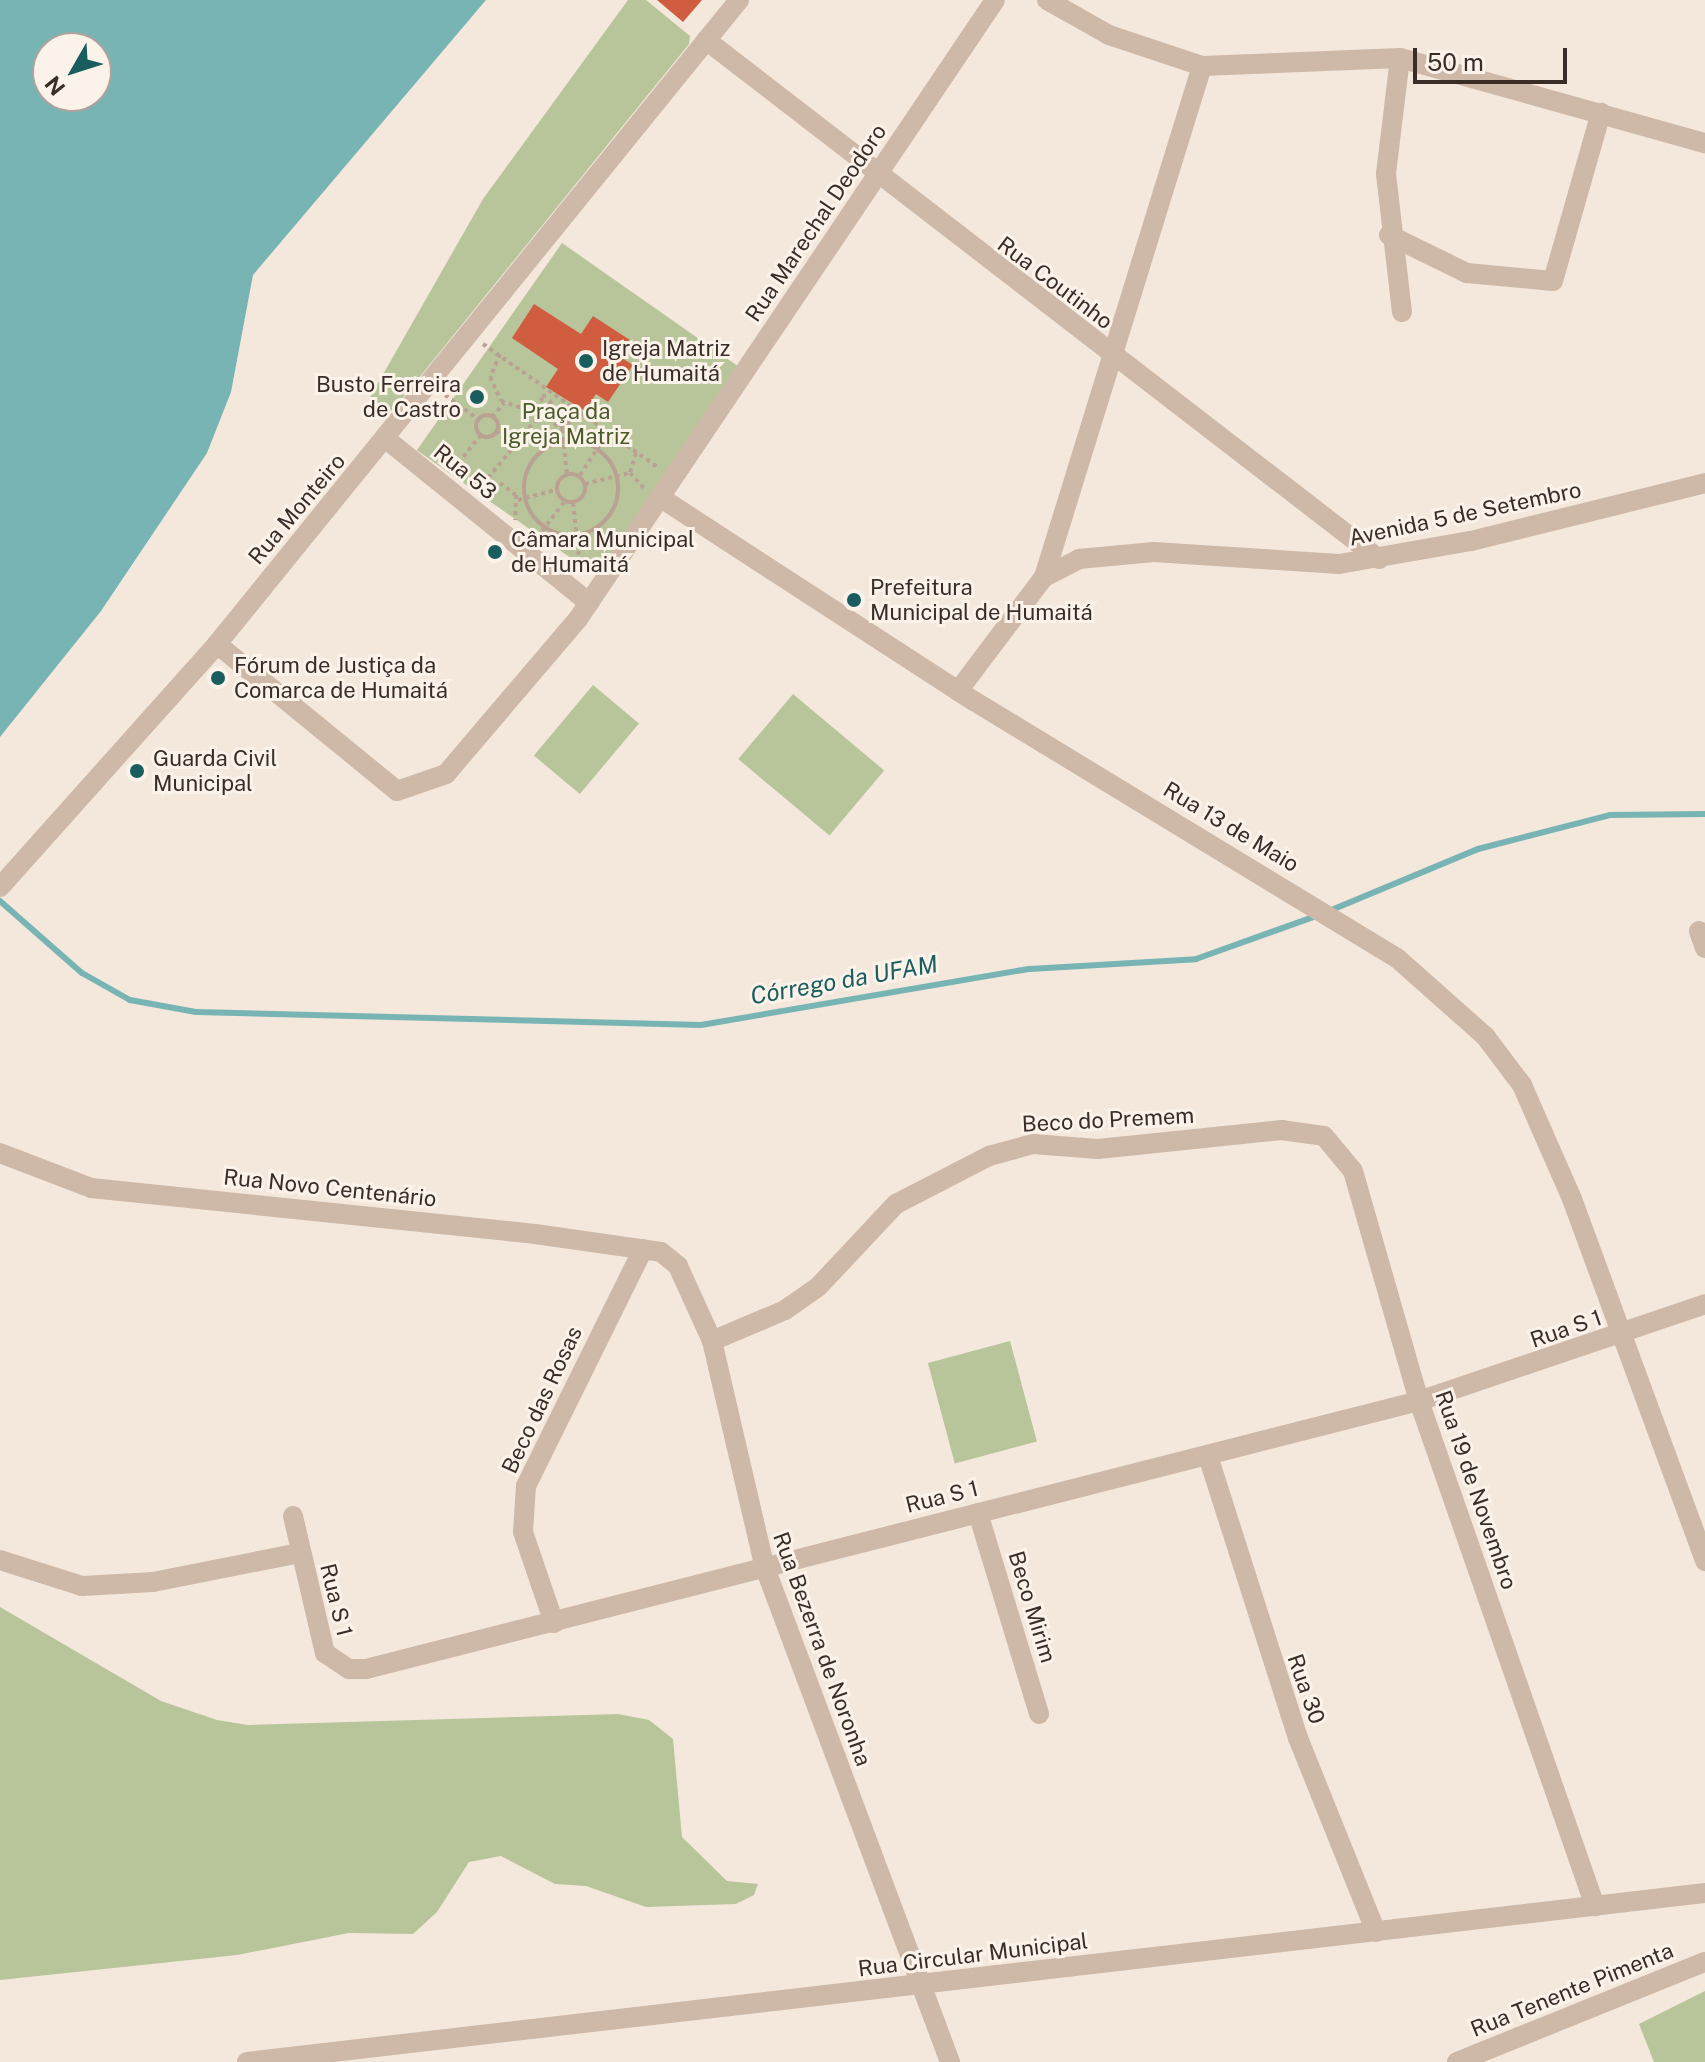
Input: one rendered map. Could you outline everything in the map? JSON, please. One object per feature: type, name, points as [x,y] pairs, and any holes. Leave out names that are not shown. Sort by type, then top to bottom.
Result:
[{"type":"street","name":"Rua Monteiro","points":[[2,885],[217,644],[739,0]]},
{"type":"street","name":"Rua Marechal Deodoro","points":[[217,644],[397,791],[446,774],[589,603],[995,0]]},
{"type":"street","points":[[1047,0],[1109,35],[1202,66],[1400,58],[1705,143]]},
{"type":"street","name":"Rua Coutinho","points":[[706,40],[1110,355],[1379,559]]},
{"type":"street","points":[[1400,58],[1386,174],[1389,235],[1402,312]]},
{"type":"street","points":[[958,691],[1044,577],[1110,355],[1202,66]]},
{"type":"street","points":[[1389,235],[1467,273],[1553,281],[1601,113]]},
{"type":"street","name":"Rua 53","points":[[386,439],[589,603]]},
{"type":"street","name":"Avenida 5 de Setembro","points":[[1044,577],[1108,553],[1281,565],[1379,559],[1705,483]]},
{"type":"street","name":"Rua 13 de Maio","points":[[661,498],[958,691],[1397,958],[1485,1036],[1522,1085],[1705,1561]]},
{"type":"street","name":"Beco do Premem","points":[[712,1341],[785,1310],[818,1287],[896,1204],[989,1156],[1033,1144],[1098,1149],[1281,1130]]},
{"type":"street","name":"Rua 19 de Novembro","points":[[1281,1130],[1324,1136],[1353,1171],[1419,1401],[1595,1906]]},
{"type":"street","name":"Rua Novo Centenário","points":[[0,1153],[91,1188],[652,1251]]},
{"type":"street","name":"Rua Bezerra de Noronha","points":[[652,1251],[678,1266],[712,1341],[764,1565],[926,1985],[950,2062]]},
{"type":"street","name":"Beco das Rosas","points":[[554,1623],[523,1532],[526,1486],[652,1251]]},
{"type":"street","name":"Rua S 1","points":[[293,1516],[318,1637],[325,1653],[349,1669],[554,1623],[764,1565],[1419,1401],[1620,1336],[1705,1304]]},
{"type":"street","name":"Rua 30","points":[[1208,1456],[1298,1738],[1376,1932]]},
{"type":"street","name":"Beco Mirim","points":[[978,1513],[1039,1714]]},
{"type":"street","points":[[0,1560],[82,1586],[153,1582],[300,1553]]},
{"type":"street","name":"Rua Circular Municipal","points":[[247,2062],[1705,1893]]},
{"type":"street","name":"Rua Tenente Pimenta","points":[[1457,2062],[1705,1962]]},
{"type":"path","points":[[469,335],[674,478]]},
{"type":"path","points":[[500,354],[490,377],[504,403]]},
{"type":"path","points":[[430,384],[478,419],[481,435]]},
{"type":"path","points":[[504,403],[531,407],[544,390]]},
{"type":"path","points":[[467,504],[555,397]]},
{"type":"path","points":[[478,419],[492,417],[504,403]]},
{"type":"path","points":[[518,500],[556,490],[567,474],[562,428],[541,414]]},
{"type":"path","points":[[562,428],[581,415]]},
{"type":"path","points":[[492,417],[496,431],[514,444]]},
{"type":"path","points":[[441,483],[481,435],[496,431]]},
{"type":"path","points":[[579,476],[607,434]]},
{"type":"path","points":[[564,442],[598,449],[617,476],[607,517],[577,534],[546,528],[525,498],[534,460],[564,442]]},
{"type":"path","points":[[630,473],[637,453]]},
{"type":"path","points":[[579,557],[573,503],[585,484],[630,473]]},
{"type":"path","points":[[630,473],[661,498]]},
{"type":"path","points":[[567,474],[579,476],[585,484]]},
{"type":"path","points":[[481,486],[505,485],[518,500]]},
{"type":"path","points":[[556,490],[565,501],[573,503]]},
{"type":"path","points":[[504,534],[518,500]]},
{"type":"path","points":[[525,551],[565,501]]},
{"type":"path","points":[[579,557],[609,574]]},
{"type":"path","points":[[557,576],[579,557]]},
{"type":"green space","points":[[628,0],[646,0],[690,36],[689,44],[393,410],[377,414],[369,399],[483,199]]},
{"type":"green space","name":"Praça da Igreja Matriz","points":[[562,243],[741,368],[595,575],[417,450]]},
{"type":"green space","points":[[593,685],[639,724],[580,794],[534,755]]},
{"type":"green space","points":[[793,694],[884,770],[830,836],[738,759]]},
{"type":"green space","points":[[1010,1341],[1037,1441],[955,1463],[928,1363]]},
{"type":"green space","points":[[0,1607],[161,1701],[217,1720],[248,1725],[618,1714],[649,1720],[673,1739],[682,1837],[727,1881],[758,1884],[754,1895],[736,1904],[646,1907],[586,1886],[555,1884],[501,1856],[469,1862],[437,1912],[413,1934],[349,1933],[237,1955],[0,1980]]},
{"type":"green space","points":[[1705,1991],[1705,2062],[1654,2062],[1639,2024]]},
{"type":"water","points":[[0,0],[486,0],[253,275],[231,392],[207,453],[101,611],[0,737]]},
{"type":"building","points":[[657,0],[702,0],[683,22]]},
{"type":"building","name":"Igreja Matriz de Humaitá","points":[[534,304],[581,334],[593,316],[630,340],[620,357],[633,365],[608,402],[596,394],[585,411],[546,387],[558,369],[512,338]]},
{"type":"waterway","name":"Córrego da UFAM","points":[[1329,911],[1478,849],[1610,815],[1705,814]]},
{"type":"waterway","name":"Córrego da UFAM","points":[[0,901],[82,973],[130,1000],[196,1012],[701,1025],[1030,969],[1196,959],[1319,915]]},
{"type":"place","name":"Igreja Matriz de Humaitá","points":[[586,361]]},
{"type":"place","name":"Busto Ferreira de Castro","points":[[477,397]]},
{"type":"place","name":"Câmara Municipal de Humaitá","points":[[495,552]]},
{"type":"place","name":"Prefeitura Municipal de Humaitá","points":[[854,600]]},
{"type":"place","name":"Fórum de Justiça da Comarca de Humaitá","points":[[218,678]]},
{"type":"place","name":"Guarda Civil Municipal","points":[[137,771]]}]
